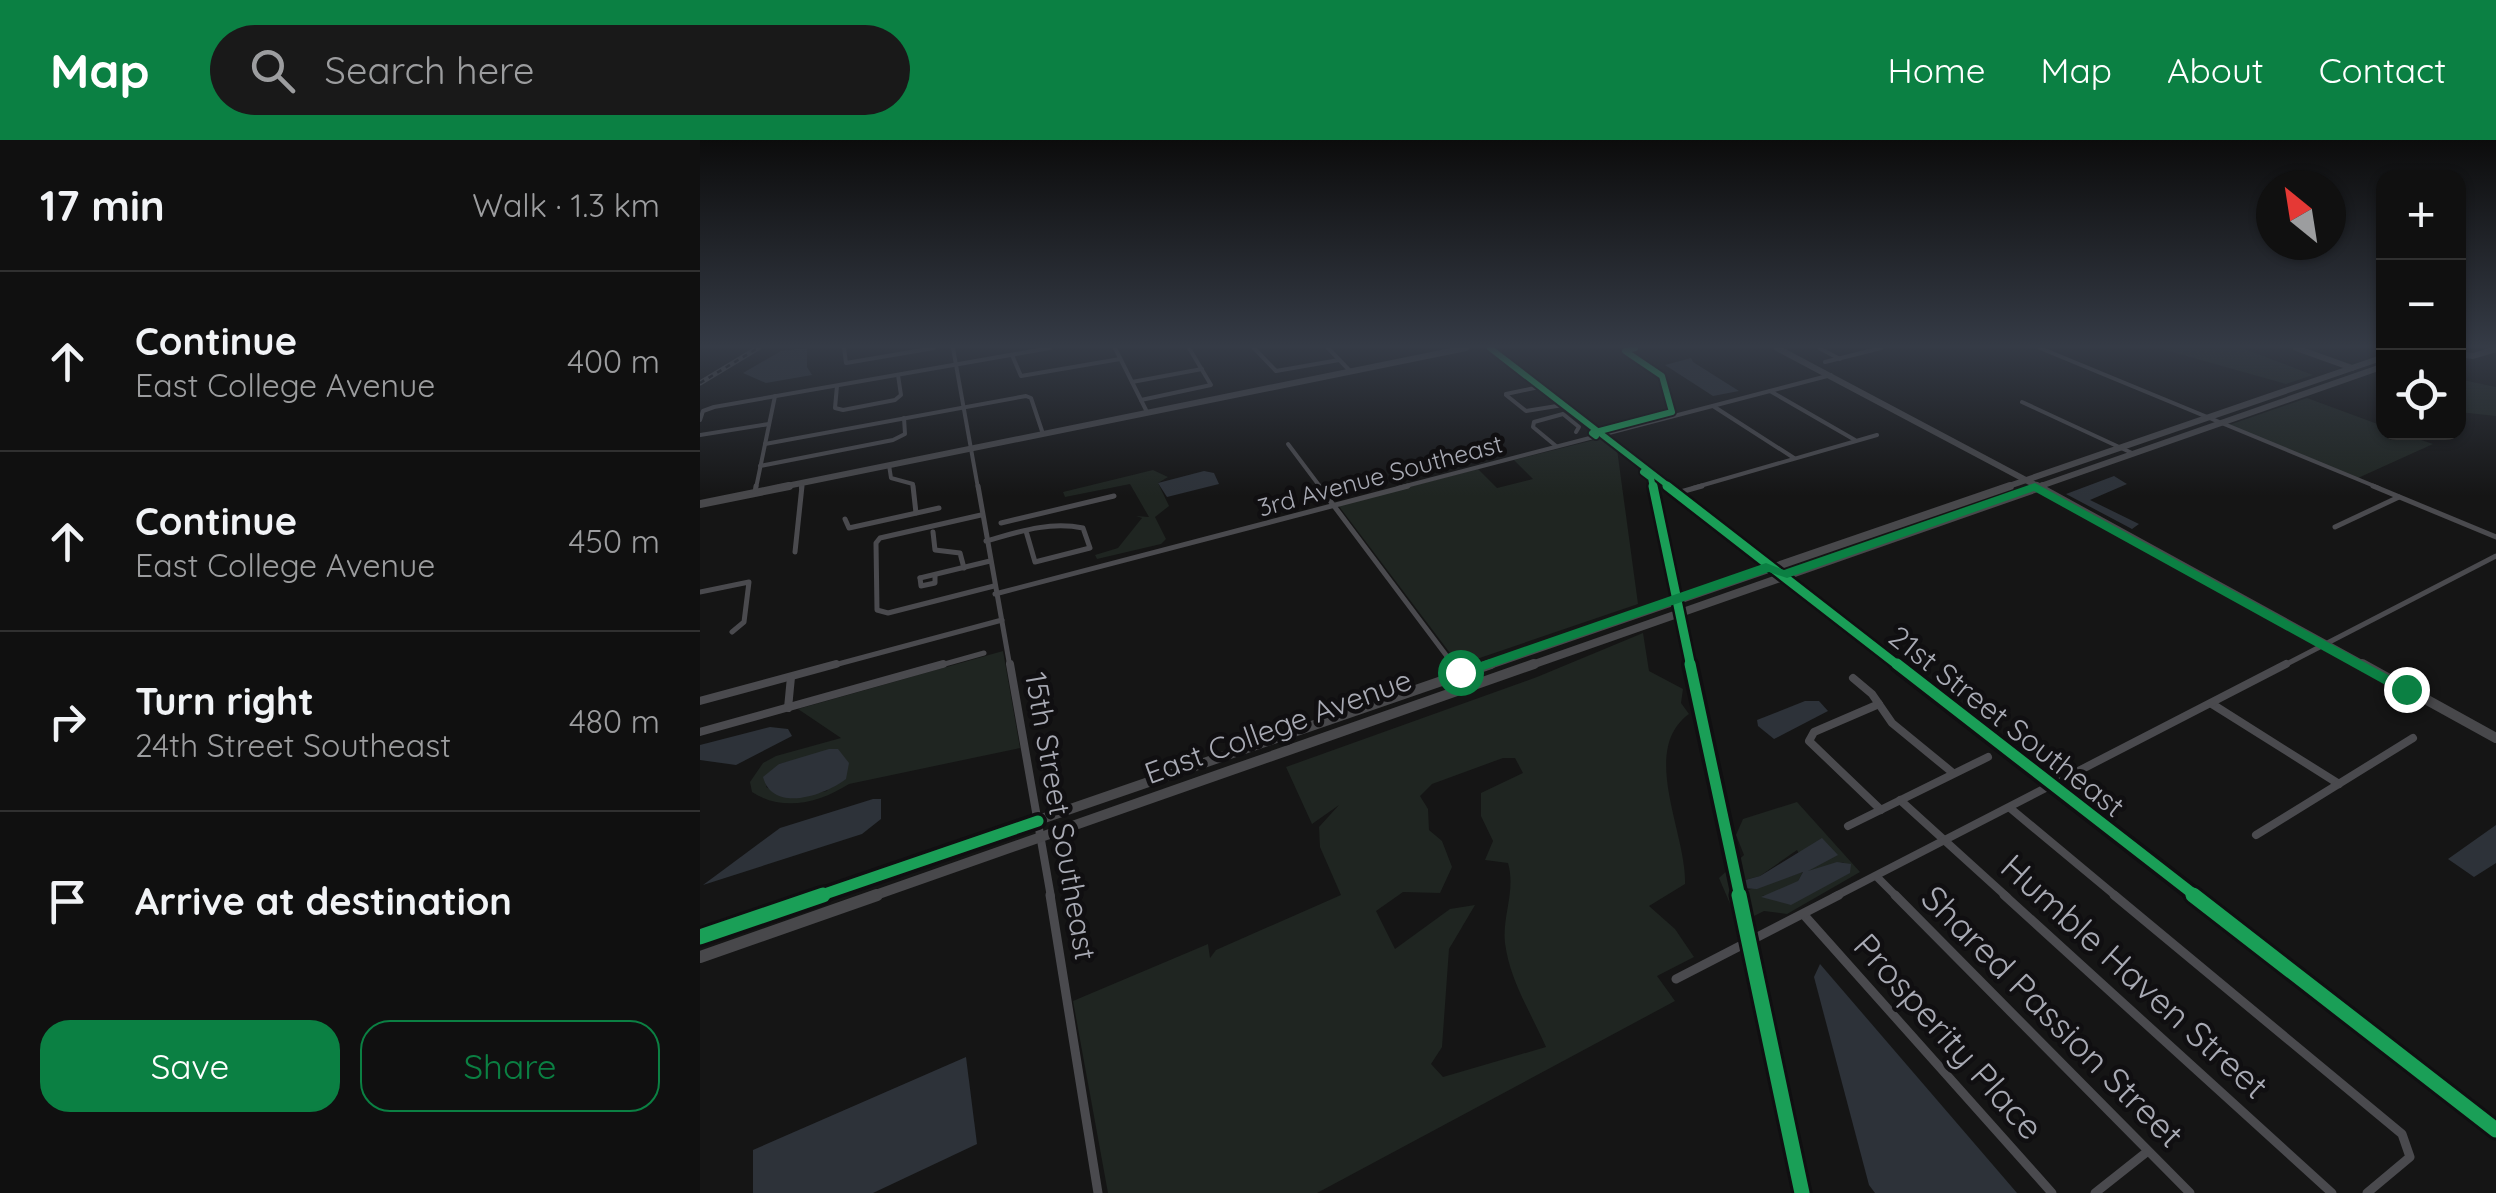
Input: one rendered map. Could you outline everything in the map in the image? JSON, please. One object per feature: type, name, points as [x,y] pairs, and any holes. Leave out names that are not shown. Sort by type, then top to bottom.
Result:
[{"type":"main road","points":[[700,504],[1221,397]]},
{"type":"main road","points":[[1869,397],[2496,738]]},
{"type":"main road","name":"East College Avenue","points":[[2206,418],[2265,397]]},
{"type":"main road","name":"East College Avenue","points":[[700,957],[2293,397]]},
{"type":"main road","name":"East College Avenue","points":[[700,937],[2120,447]]},
{"type":"main road","name":"21st Street Southeast","points":[[1771,566],[2050,788]]},
{"type":"street","points":[[700,420],[703,412],[714,407],[769,397]]},
{"type":"street","points":[[754,492],[775,397]]},
{"type":"street","points":[[837,397],[836,408],[878,404],[896,397]]},
{"type":"street","name":"15th Street Southeast","points":[[962,397],[1041,838],[1098,1193]]},
{"type":"street","points":[[765,444],[1022,397]]},
{"type":"street","points":[[1029,397],[1043,434]]},
{"type":"street","points":[[1140,397],[1148,412]]},
{"type":"street","points":[[1141,400],[1154,397]]},
{"type":"street","points":[[1510,397],[1526,411],[1563,406]]},
{"type":"street","name":"21st Street Southeast","points":[[1547,397],[1563,406],[1581,428],[1601,435],[1771,566]]},
{"type":"street","name":"3rd Avenue Southeast","points":[[982,515],[880,538],[876,543],[877,610],[888,613],[995,590],[1747,397]]},
{"type":"street","points":[[1781,397],[1856,441]]},
{"type":"street","points":[[2157,397],[2496,536]]},
{"type":"street","points":[[2022,402],[2132,453]]},
{"type":"street","points":[[1713,406],[1795,459]]},
{"type":"street","points":[[1557,447],[1534,427],[1534,422],[1563,414],[1581,428]]},
{"type":"street","points":[[760,466],[893,440],[905,434],[904,418]]},
{"type":"street","name":"East College Avenue","points":[[2120,447],[2206,418]]},
{"type":"street","points":[[700,436],[769,424]]},
{"type":"street","points":[[1677,494],[1877,435]]},
{"type":"street","points":[[1288,444],[1469,684]]},
{"type":"street","points":[[889,465],[891,478],[913,484],[916,513]]},
{"type":"street","points":[[795,552],[802,483]]},
{"type":"street","points":[[1001,523],[1114,496]]},
{"type":"street","points":[[2335,527],[2400,497]]},
{"type":"street","points":[[845,519],[849,528],[939,508]]},
{"type":"street","points":[[1058,510],[1063,523]]},
{"type":"street","points":[[986,541],[1026,531],[1063,523],[1083,528],[1090,548],[1035,562],[1026,531]]},
{"type":"street","points":[[933,532],[935,550],[960,553],[964,568]]},
{"type":"street","points":[[1676,979],[2496,556]]},
{"type":"street","points":[[920,578],[922,586],[935,582],[935,575],[990,562]]},
{"type":"street","points":[[700,592],[749,582],[744,622],[732,632]]},
{"type":"street","points":[[700,702],[1002,620]]},
{"type":"street","points":[[700,732],[984,653]]},
{"type":"street","points":[[788,708],[792,677]]},
{"type":"street","points":[[1853,678],[1892,723],[1954,773]]},
{"type":"street","points":[[1879,704],[1814,732],[1809,741],[1881,810]]},
{"type":"street","points":[[2210,704],[2339,784]]},
{"type":"street","points":[[2256,835],[2413,738]]},
{"type":"street","points":[[1848,826],[1988,757]]},
{"type":"street","name":"21st Street Southeast","points":[[2050,788],[2496,1130]]},
{"type":"street","name":"Humble Haven Street","points":[[1900,800],[2332,1193]]},
{"type":"street","points":[[2010,808],[2402,1134],[2410,1157],[2367,1193]]},
{"type":"street","name":"Shared Passion Street","points":[[1877,877],[2190,1193]]},
{"type":"street","name":"Prosperity Place","points":[[1804,916],[2052,1193]]},
{"type":"street","points":[[2095,1193],[2148,1151]]},
{"type":"shaded area","points":[[2466,397],[2496,397],[2496,416],[2466,413]]},
{"type":"shaded area","points":[[2307,398],[2376,423],[2376,440],[2421,440],[2433,444],[2358,478],[2229,425]]},
{"type":"shaded area","points":[[1602,438],[1617,449],[1638,604],[1459,665],[1338,505],[1478,469],[1497,488],[1533,479],[1514,460]]},
{"type":"shaded area","points":[[1153,470],[1168,477],[1158,483],[1169,506],[1155,517],[1166,539],[1161,544],[1097,559],[1095,555],[1118,548],[1142,518],[1136,516],[1149,517],[1130,484],[1065,497],[1063,492]]},
{"type":"shaded area","points":[[1204,471],[1214,473],[1219,484],[1167,497],[1158,483]]},
{"type":"shaded area","points":[[2114,476],[2127,484],[2090,500],[2139,524],[2132,529],[2066,494]]},
{"type":"shaded area","points":[[1643,633],[1649,671],[1683,689],[1681,703],[1689,714],[1675,730],[1666,770],[1685,884],[1649,906],[1675,929],[1694,957],[1657,976],[1675,1001],[1317,1193],[1108,1193],[1073,1001],[1208,944],[1210,958],[1216,950],[1341,895],[1320,847],[1319,827],[1339,805],[1312,824],[1286,767],[1537,677]],"holes":[[[1503,758],[1515,758],[1523,773],[1481,793],[1481,816],[1493,841],[1485,860],[1508,863],[1505,943],[1516,984],[1546,1047],[1443,1077],[1431,1064],[1442,1047],[1449,949],[1475,905],[1450,909],[1395,949],[1376,911],[1403,892],[1440,893],[1452,867],[1442,841],[1429,830],[1428,809],[1420,796],[1432,784]]]},
{"type":"shaded area","points":[[1003,651],[1020,748],[849,784],[801,803],[776,802],[752,792],[750,782],[763,763],[841,738],[798,709]],"holes":[[[837,750],[846,760],[827,791],[789,798],[766,787],[779,764]]]},
{"type":"shaded area","points":[[1805,701],[1819,701],[1828,711],[1774,739],[1758,726],[1757,720]]},
{"type":"shaded area","points":[[770,727],[788,729],[792,736],[736,765],[700,760],[700,745]]},
{"type":"shaded area","points":[[838,749],[849,763],[846,779],[837,785],[813,795],[788,798],[777,795],[763,777],[779,764]]},
{"type":"shaded area","points":[[881,799],[881,819],[862,834],[703,885],[780,828]]},
{"type":"shaded area","points":[[1797,802],[1860,872],[1787,914],[1764,911],[1750,918],[1731,906],[1719,878],[1744,855],[1736,835],[1743,819]],"holes":[[[1797,850],[1809,872],[1844,862],[1762,896],[1798,881],[1803,872],[1745,891],[1738,882],[1760,876]]]},
{"type":"shaded area","points":[[2496,825],[2496,863],[2474,877],[2448,859]]},
{"type":"shaded area","points":[[1822,838],[1838,855],[1808,871],[1837,862],[1851,864],[1850,873],[1791,905],[1761,897],[1798,881],[1803,872],[1757,889],[1739,888],[1738,882],[1760,876]]},
{"type":"shaded area","points":[[1820,964],[2017,1193],[1875,1193],[1869,1185],[1814,977]]},
{"type":"shaded area","points":[[966,1057],[977,1144],[873,1193],[753,1193],[753,1150]]},
{"type":"cycle path","points":[[1553,397],[2496,1130]]},
{"type":"cycle path","points":[[1596,436],[1592,433],[1672,412],[1668,397]]},
{"type":"cycle path","points":[[1643,472],[1651,478],[1802,1193]]},
{"type":"cycle path","points":[[700,937],[1038,821]]},
{"type":"route","points":[[1460,672],[1771,566],[1782,575],[2035,487],[2406,689]]}]
